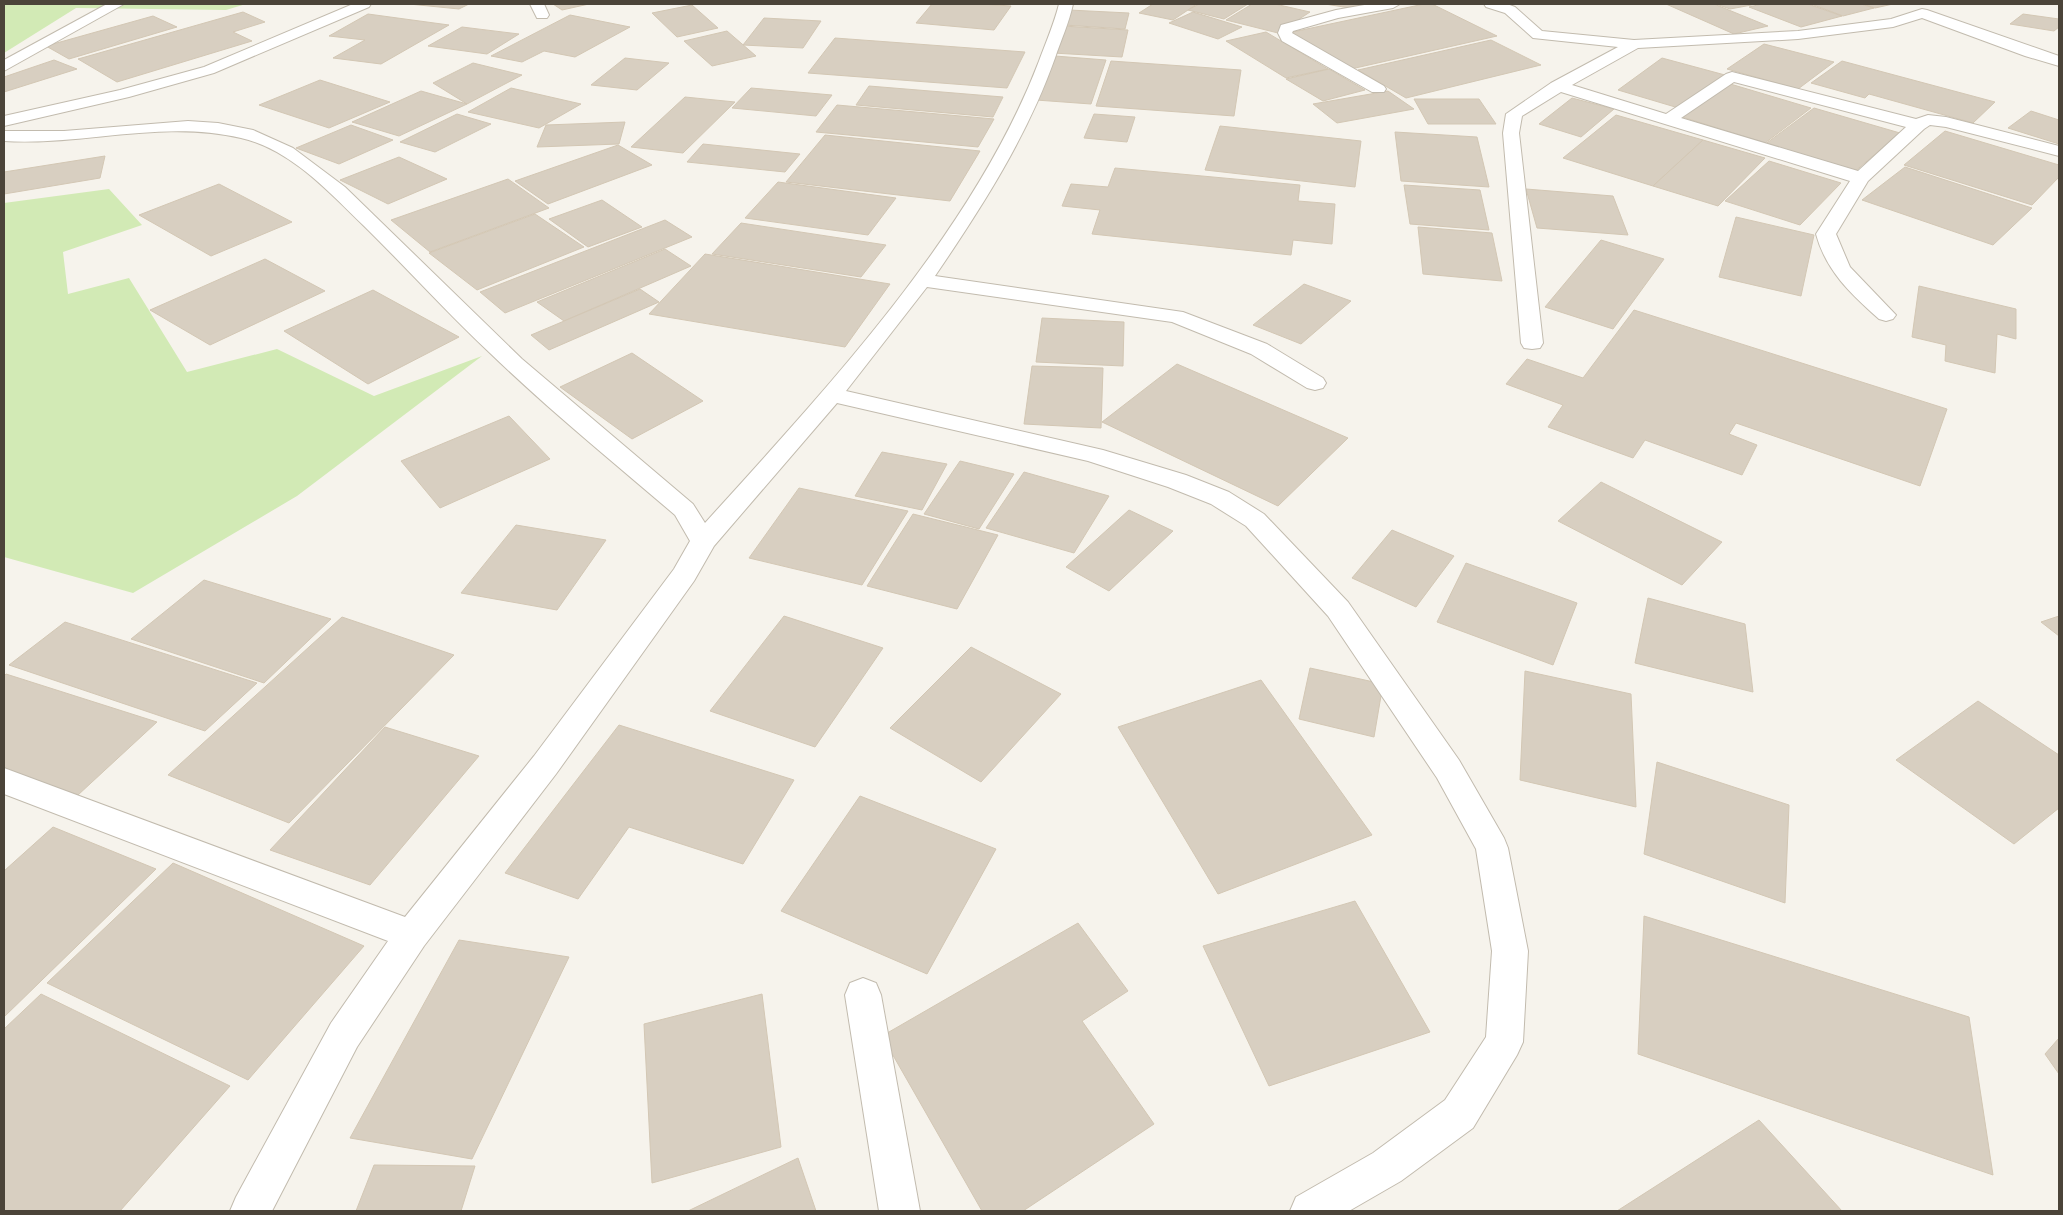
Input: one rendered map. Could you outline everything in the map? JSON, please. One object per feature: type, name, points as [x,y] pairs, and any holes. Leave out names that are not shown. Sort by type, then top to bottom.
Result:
[{"type":"street","points":[[4,66],[117,4]]},
{"type":"street","points":[[4,121],[123,94],[209,70],[364,4]]},
{"type":"street","points":[[250,1211],[344,1035],[412,935],[545,765],[685,574],[703,541],[833,395],[923,280],[991,178],[1032,102],[1066,4]]},
{"type":"street","points":[[1378,89],[1287,38],[1284,33],[1286,28],[1336,14],[1393,4]]},
{"type":"street","points":[[1491,4],[1516,12],[1533,32],[1538,35],[1635,44],[1798,35],[1893,23],[1947,6]]},
{"type":"street","points":[[1305,6],[1336,14]]},
{"type":"street","points":[[1922,13],[2030,53],[2059,61]]},
{"type":"street","points":[[1532,343],[1511,134],[1514,114],[1557,86],[1635,44]]},
{"type":"street","points":[[1668,120],[1732,77],[1918,125]]},
{"type":"street","points":[[1557,86],[1862,178]]},
{"type":"street","points":[[1886,315],[1851,283],[1829,252],[1826,234],[1862,178],[1918,125],[1928,120],[1938,120],[2059,151]]},
{"type":"street","points":[[4,136],[39,138],[168,128],[207,128],[245,133],[272,142],[332,184],[514,364],[684,510],[703,541]]},
{"type":"street","points":[[923,280],[1176,316],[1259,349],[1315,383]]},
{"type":"street","points":[[833,395],[1094,455],[1177,481],[1220,498],[1255,520],[1338,609],[1448,770],[1492,848],[1510,951],[1504,1042],[1459,1114],[1387,1167],[1310,1211]]},
{"type":"street","points":[[4,781],[412,935]]},
{"type":"street","points":[[863,995],[900,1211]]},
{"type":"green space","points":[[4,4],[246,4],[226,10],[76,8],[4,53]]},
{"type":"green space","points":[[109,189],[142,225],[63,252],[68,294],[129,278],[187,372],[277,349],[374,396],[482,356],[297,496],[133,593],[4,557],[4,203]]},
{"type":"building","points":[[409,4],[469,4],[459,9]]},
{"type":"building","points":[[553,4],[589,4],[562,10]]},
{"type":"building","points":[[932,4],[1011,6],[994,30],[916,23]]},
{"type":"building","points":[[1153,4],[1197,4],[1173,20],[1139,13]]},
{"type":"building","points":[[1199,4],[1248,4],[1224,19],[1188,10]]},
{"type":"building","points":[[1252,4],[1275,4],[1310,12],[1278,33],[1226,20]]},
{"type":"building","points":[[1325,4],[1360,4],[1356,9]]},
{"type":"building","points":[[1424,4],[1432,4],[1497,36],[1351,69],[1288,33]]},
{"type":"building","points":[[1666,4],[1714,4],[1768,26],[1734,34]]},
{"type":"building","points":[[1716,4],[1757,4],[1730,9]]},
{"type":"building","points":[[1762,4],[1808,4],[1842,16],[1801,27],[1749,7]]},
{"type":"building","points":[[1811,4],[1861,4],[1874,8],[1843,16]]},
{"type":"building","points":[[1863,4],[1893,4],[1875,8]]},
{"type":"building","points":[[692,5],[718,28],[677,37],[652,13]]},
{"type":"building","points":[[1069,10],[1129,13],[1125,29],[1064,25]]},
{"type":"building","points":[[243,12],[265,22],[233,32],[252,41],[117,82],[78,59]]},
{"type":"building","points":[[1193,12],[1242,27],[1218,39],[1169,23]]},
{"type":"building","points":[[368,14],[449,25],[381,64],[333,58],[365,40],[329,36]]},
{"type":"building","points":[[2023,14],[2059,19],[2059,27],[2054,31],[2010,24]]},
{"type":"building","points":[[570,15],[630,27],[575,57],[544,51],[522,62],[491,56]]},
{"type":"building","points":[[153,16],[177,27],[69,59],[46,46]]},
{"type":"building","points":[[764,18],[821,21],[803,48],[743,45]]},
{"type":"building","points":[[1063,26],[1128,30],[1122,57],[1053,53]]},
{"type":"building","points":[[462,27],[519,34],[487,54],[428,46]]},
{"type":"building","points":[[727,31],[756,56],[712,66],[684,41]]},
{"type":"building","points":[[1266,32],[1328,69],[1286,78],[1226,41]]},
{"type":"building","points":[[835,38],[1025,52],[1007,88],[808,73]]},
{"type":"building","points":[[1491,40],[1541,65],[1406,98],[1358,70]]},
{"type":"building","points":[[1764,44],[1834,62],[1798,89],[1727,69]]},
{"type":"building","points":[[1055,56],[1106,60],[1091,104],[1036,100]]},
{"type":"building","points":[[625,58],[669,63],[637,90],[591,85]]},
{"type":"building","points":[[1662,58],[1725,75],[1682,109],[1618,90]]},
{"type":"building","points":[[54,60],[77,69],[4,92],[4,77]]},
{"type":"building","points":[[1111,61],[1241,70],[1234,116],[1096,106]]},
{"type":"building","points":[[1842,61],[1995,102],[1973,123],[1869,94],[1865,98],[1811,83]]},
{"type":"building","points":[[473,63],[522,75],[467,104],[433,83]]},
{"type":"building","points":[[1329,69],[1365,90],[1323,101],[1286,79]]},
{"type":"building","points":[[320,80],[390,102],[329,128],[259,105]]},
{"type":"building","points":[[1727,83],[1811,108],[1765,143],[1679,116]]},
{"type":"building","points":[[869,86],[1003,97],[993,117],[856,105]]},
{"type":"building","points":[[511,88],[581,104],[539,128],[468,112]]},
{"type":"building","points":[[751,88],[832,95],[816,116],[732,108]]},
{"type":"building","points":[[421,91],[467,104],[399,136],[352,122]]},
{"type":"building","points":[[1388,91],[1414,109],[1337,123],[1313,104]]},
{"type":"building","points":[[685,97],[735,102],[683,153],[631,147]]},
{"type":"building","points":[[1572,98],[1614,109],[1581,137],[1539,124]]},
{"type":"building","points":[[1414,99],[1479,99],[1496,124],[1428,124]]},
{"type":"building","points":[[837,105],[994,119],[978,147],[816,132]]},
{"type":"building","points":[[1814,108],[1900,133],[1853,173],[1764,145]]},
{"type":"building","points":[[2031,111],[2059,120],[2059,144],[2008,128]]},
{"type":"building","points":[[457,114],[491,124],[435,152],[400,142]]},
{"type":"building","points":[[1094,114],[1135,117],[1127,142],[1084,138]]},
{"type":"building","points":[[1616,115],[1703,140],[1653,186],[1563,158]]},
{"type":"building","points":[[625,122],[619,144],[537,147],[546,125]]},
{"type":"building","points":[[351,125],[393,140],[339,164],[296,148]]},
{"type":"building","points":[[1220,126],[1361,141],[1355,187],[1205,170]]},
{"type":"building","points":[[1945,131],[2059,165],[2059,177],[2032,205],[1904,165]]},
{"type":"building","points":[[1395,132],[1477,137],[1489,187],[1401,181]]},
{"type":"building","points":[[825,135],[980,151],[950,201],[786,182]]},
{"type":"building","points":[[1703,140],[1765,158],[1718,206],[1653,186]]},
{"type":"building","points":[[703,144],[800,154],[785,172],[687,162]]},
{"type":"building","points":[[618,145],[652,165],[548,204],[515,181]]},
{"type":"building","points":[[105,156],[100,178],[4,194],[4,172]]},
{"type":"building","points":[[399,157],[447,179],[388,204],[340,180]]},
{"type":"building","points":[[1769,161],[1841,183],[1800,225],[1725,201]]},
{"type":"building","points":[[1905,167],[2032,208],[1993,245],[1862,200]]},
{"type":"building","points":[[1115,168],[1300,185],[1298,201],[1335,204],[1332,244],[1293,240],[1291,255],[1092,234],[1100,210],[1062,206],[1071,184],[1108,187]]},
{"type":"building","points":[[508,179],[549,208],[430,252],[391,220]]},
{"type":"building","points":[[778,182],[896,198],[868,235],[745,218]]},
{"type":"building","points":[[219,184],[292,222],[211,256],[139,215]]},
{"type":"building","points":[[1404,185],[1480,190],[1489,230],[1410,224]]},
{"type":"building","points":[[1526,189],[1613,196],[1628,235],[1537,228]]},
{"type":"building","points":[[602,200],[642,227],[588,247],[549,219]]},
{"type":"building","points":[[535,214],[584,247],[477,290],[429,253]]},
{"type":"building","points":[[1736,217],[1814,235],[1801,296],[1719,277]]},
{"type":"building","points":[[665,220],[692,237],[505,313],[480,292]]},
{"type":"building","points":[[741,223],[886,245],[861,277],[712,254]]},
{"type":"building","points":[[1418,227],[1492,233],[1502,281],[1423,274]]},
{"type":"building","points":[[1601,240],[1664,259],[1613,329],[1545,307]]},
{"type":"building","points":[[665,249],[691,266],[564,321],[537,302]]},
{"type":"building","points":[[705,254],[890,284],[845,347],[649,314]]},
{"type":"building","points":[[265,259],[325,291],[210,345],[150,310]]},
{"type":"building","points":[[1304,284],[1351,301],[1301,344],[1253,325]]},
{"type":"building","points":[[1919,286],[2016,309],[2016,339],[1997,334],[1995,373],[1945,361],[1946,345],[1912,337]]},
{"type":"building","points":[[640,289],[659,302],[549,350],[531,335]]},
{"type":"building","points":[[373,290],[459,337],[368,384],[284,331]]},
{"type":"building","points":[[1634,310],[1947,409],[1920,486],[1736,423],[1729,434],[1757,445],[1742,475],[1645,440],[1633,458],[1548,427],[1563,405],[1506,384],[1527,359],[1583,378]]},
{"type":"building","points":[[1042,318],[1124,322],[1123,366],[1036,362]]},
{"type":"building","points":[[632,353],[703,401],[632,439],[560,387]]},
{"type":"building","points":[[1177,364],[1348,438],[1278,506],[1102,422]]},
{"type":"building","points":[[1032,366],[1103,368],[1101,428],[1024,424]]},
{"type":"building","points":[[509,416],[550,459],[440,508],[401,461]]},
{"type":"building","points":[[882,452],[947,464],[922,510],[855,496]]},
{"type":"building","points":[[960,461],[1014,474],[979,529],[924,514]]},
{"type":"building","points":[[1024,472],[1109,496],[1074,553],[986,528]]},
{"type":"building","points":[[1601,482],[1722,542],[1682,585],[1558,521]]},
{"type":"building","points":[[799,488],[908,511],[862,585],[749,558]]},
{"type":"building","points":[[1129,510],[1173,531],[1109,591],[1066,567]]},
{"type":"building","points":[[913,514],[998,535],[957,609],[867,586]]},
{"type":"building","points":[[516,525],[606,540],[557,610],[461,593]]},
{"type":"building","points":[[1392,530],[1454,556],[1416,607],[1352,578]]},
{"type":"building","points":[[1466,563],[1577,603],[1553,665],[1437,622]]},
{"type":"building","points":[[204,580],[331,619],[264,683],[131,639]]},
{"type":"building","points":[[1648,598],[1745,624],[1753,692],[1635,663]]},
{"type":"building","points":[[784,616],[883,648],[815,747],[710,711]]},
{"type":"building","points":[[2059,616],[2059,636],[2041,622]]},
{"type":"building","points":[[342,617],[454,655],[289,823],[168,775]]},
{"type":"building","points":[[65,622],[257,683],[205,731],[9,665]]},
{"type":"building","points":[[971,647],[1061,694],[981,782],[890,728]]},
{"type":"building","points":[[1310,668],[1383,684],[1374,737],[1299,719]]},
{"type":"building","points":[[1525,671],[1631,694],[1636,807],[1520,780]]},
{"type":"building","points":[[6,674],[157,722],[78,795],[4,769],[4,676]]},
{"type":"building","points":[[1261,680],[1372,835],[1218,894],[1118,727]]},
{"type":"building","points":[[1978,701],[2059,755],[2059,808],[2014,844],[1896,760]]},
{"type":"building","points":[[619,725],[794,780],[743,864],[629,827],[578,899],[505,873]]},
{"type":"building","points":[[385,727],[479,756],[370,885],[270,850]]},
{"type":"building","points":[[1657,762],[1789,805],[1785,903],[1644,854]]},
{"type":"building","points":[[860,796],[996,849],[927,974],[781,911]]},
{"type":"building","points":[[53,827],[156,869],[4,1017],[4,871]]},
{"type":"building","points":[[173,863],[364,946],[248,1080],[47,983]]},
{"type":"building","points":[[1355,901],[1430,1032],[1269,1086],[1203,946]]},
{"type":"building","points":[[1644,916],[1969,1017],[1993,1175],[1638,1054]]},
{"type":"building","points":[[1078,923],[1128,991],[1082,1021],[1154,1124],[1023,1211],[982,1211],[882,1036]]},
{"type":"building","points":[[459,940],[569,957],[472,1159],[350,1138]]},
{"type":"building","points":[[41,994],[230,1086],[120,1211],[4,1211],[4,1029]]},
{"type":"building","points":[[762,994],[781,1147],[652,1183],[644,1024]]},
{"type":"building","points":[[2059,1038],[2059,1074],[2045,1054]]},
{"type":"building","points":[[1759,1120],[1842,1211],[1617,1211]]},
{"type":"building","points":[[798,1158],[816,1211],[688,1211]]},
{"type":"building","points":[[374,1165],[475,1166],[461,1211],[356,1211]]}]
